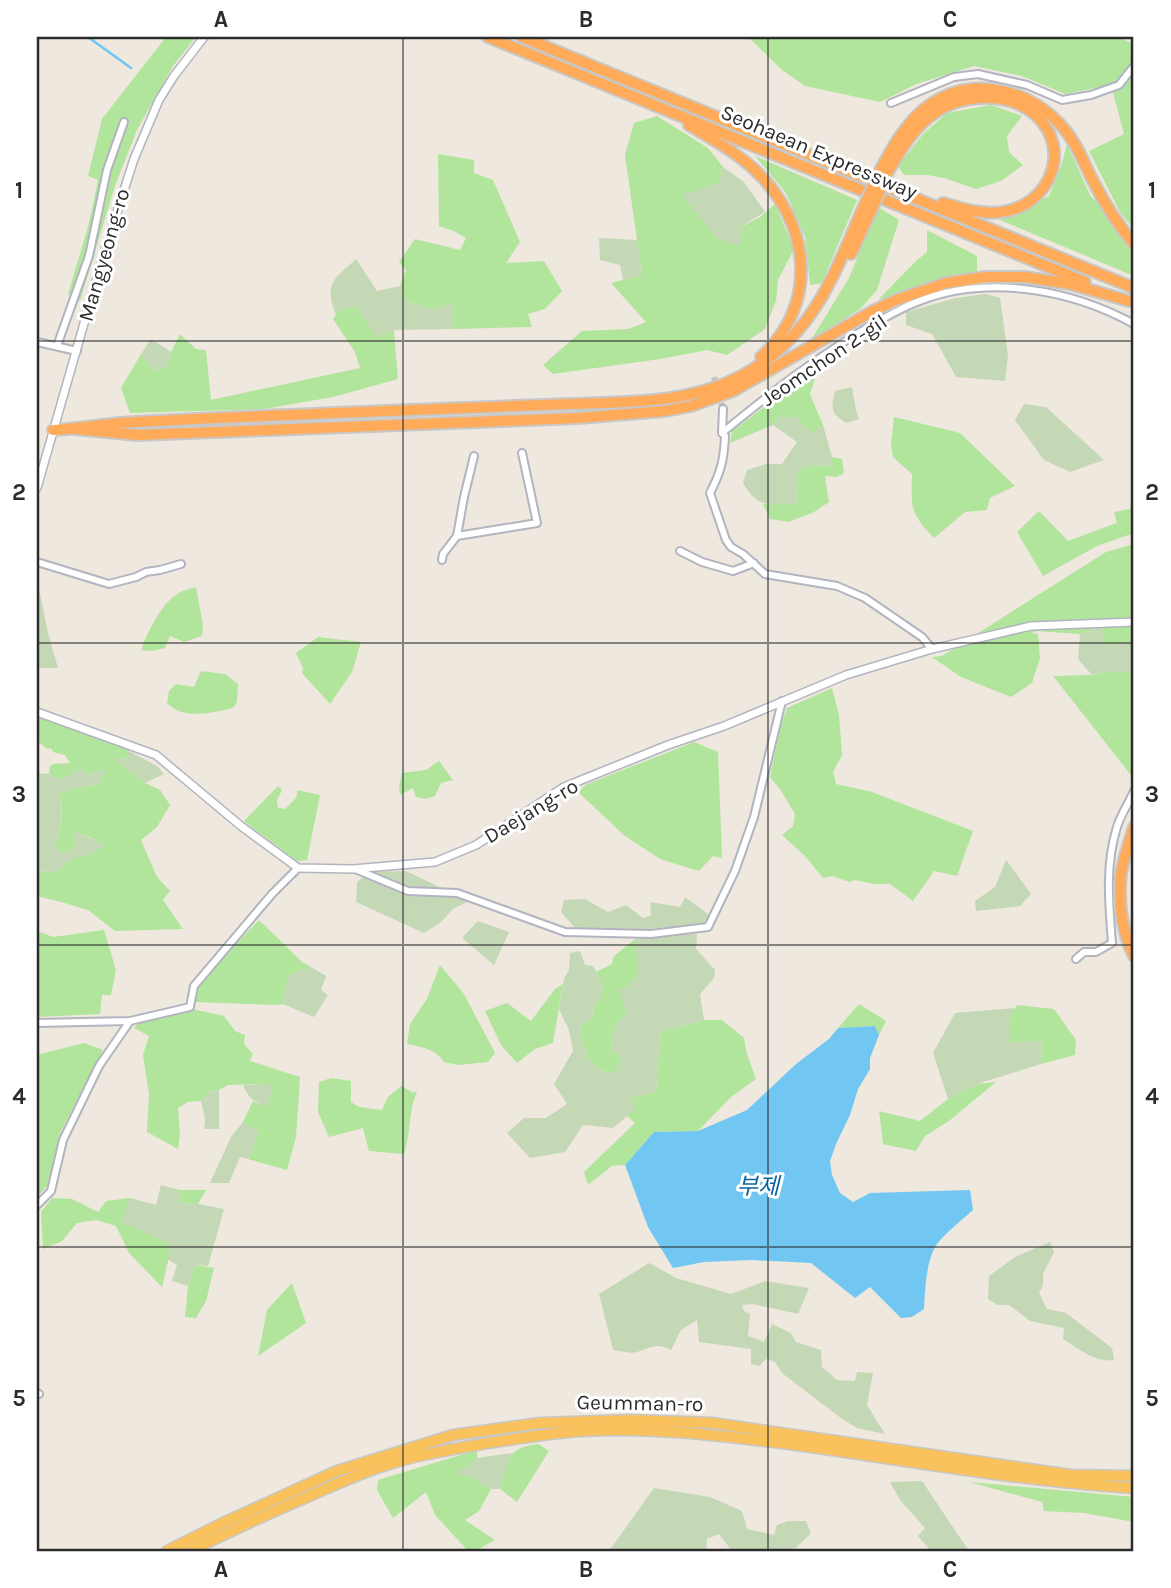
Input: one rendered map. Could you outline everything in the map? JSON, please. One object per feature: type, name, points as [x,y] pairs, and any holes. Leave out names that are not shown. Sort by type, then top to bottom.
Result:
[{"type":"highway","name":"Seohaean Expressway","points":[[488,37],[1132,302]]},
{"type":"highway","name":"Seohaean Expressway","points":[[522,37],[1134,288]]},
{"type":"highway","points":[[53,430],[118,423],[637,402],[670,399],[735,380],[777,352],[818,305],[902,133],[931,104],[949,94],[968,89],[984,88],[1024,97],[1038,105],[1065,130],[1076,145],[1107,207],[1134,244]]},
{"type":"highway","points":[[886,169],[927,119],[947,106],[976,98],[992,97],[1029,110],[1047,129],[1054,153],[1052,170],[1041,192],[1030,202],[1008,211],[993,213],[965,209],[886,186]]},
{"type":"highway","points":[[656,105],[728,149],[757,172],[785,207],[800,246],[800,287],[795,306],[781,334],[761,356],[711,388]]},
{"type":"highway","points":[[751,381],[794,345],[816,320],[837,284],[868,207]]},
{"type":"highway","points":[[75,429],[137,435],[591,417],[665,411],[691,406],[733,391],[871,312],[919,291],[968,278],[1003,276],[1048,280],[1132,302]]},
{"type":"highway","points":[[1134,827],[1121,876],[1124,927],[1134,956]]},
{"type":"highway","name":"Geumman-ro","points":[[166,1551],[337,1471],[453,1435],[540,1423],[631,1420],[712,1423],[1071,1475],[1134,1476]]},
{"type":"highway","name":"Geumman-ro","points":[[190,1551],[286,1506],[384,1465],[451,1449],[540,1434],[583,1431],[710,1434],[993,1475],[1074,1485],[1134,1488]]},
{"type":"street","name":"Mangyeong-ro","points":[[37,488],[118,205],[134,159],[159,100],[204,37]]},
{"type":"street","points":[[891,103],[954,77],[978,74],[1027,85],[1062,100],[1091,95],[1119,85],[1134,66]]},
{"type":"street","points":[[57,346],[89,256],[107,170],[124,122]]},
{"type":"street","name":"Jeomchon 2-gil","points":[[722,433],[855,334],[918,301],[977,289],[1026,289],[1056,293],[1092,304],[1134,324]]},
{"type":"street","points":[[37,342],[77,351]]},
{"type":"street","points":[[723,409],[724,459],[710,493],[726,540],[731,547],[765,574],[837,586],[864,598],[922,637],[932,649]]},
{"type":"street","points":[[457,537],[537,523],[522,453]]},
{"type":"street","points":[[442,560],[443,554],[457,537],[474,456]]},
{"type":"street","points":[[680,551],[702,562],[733,571],[754,563]]},
{"type":"street","points":[[37,562],[109,584],[181,564]]},
{"type":"street","name":"Daejang-ro","points":[[298,867],[352,869],[435,862],[476,845],[564,787],[668,745],[724,726],[846,675],[932,649],[1031,626],[1134,622]]},
{"type":"street","points":[[352,869],[408,891],[457,893],[565,932],[651,934],[708,927],[735,871],[754,817],[782,701]]},
{"type":"street","points":[[37,712],[156,755],[241,826],[298,867],[194,986],[190,1007],[130,1021],[37,1023]]},
{"type":"street","points":[[1076,959],[1084,952],[1096,952],[1112,943],[1108,886],[1110,858],[1118,825],[1134,791]]},
{"type":"street","points":[[37,1205],[51,1191],[63,1140],[99,1066],[130,1021]]},
{"type":"green space","points":[[166,37],[196,37],[173,66],[137,130],[115,186],[80,301],[68,294],[88,227],[98,180],[88,176],[102,119]]},
{"type":"green space","points":[[748,37],[1118,37],[1134,44],[1134,229],[1121,214],[1089,151],[1124,134],[1111,85],[1065,94],[1022,76],[974,66],[916,84],[880,102],[805,86],[781,69]]},
{"type":"green space","points":[[991,105],[1022,116],[1007,136],[1009,152],[1023,165],[1001,181],[976,189],[944,178],[904,175],[898,166],[923,134],[947,113]]},
{"type":"green space","points":[[657,116],[708,148],[723,167],[719,183],[702,219],[718,239],[760,217],[775,204],[794,249],[778,280],[776,301],[765,329],[727,355],[707,350],[553,374],[543,365],[582,331],[628,329],[646,322],[611,283],[642,275],[625,155],[634,123]]},
{"type":"green space","points":[[1067,144],[1090,195],[1134,246],[1134,276],[1000,220],[1049,196]]},
{"type":"green space","points":[[438,154],[474,160],[474,173],[493,180],[520,242],[506,263],[544,261],[562,291],[545,309],[528,314],[532,327],[454,329],[454,304],[432,309],[406,301],[400,286],[406,270],[399,262],[415,239],[460,250],[466,238],[439,226]]},
{"type":"green space","points":[[755,156],[857,200],[822,283],[810,285],[805,237],[786,193]]},
{"type":"green space","points":[[723,167],[744,182],[765,212],[742,226],[740,247],[718,239],[681,195],[719,183]]},
{"type":"green space","points":[[878,207],[899,220],[877,290],[860,309],[811,340],[849,278]]},
{"type":"green space","points":[[927,230],[977,256],[977,271],[878,300],[927,252]]},
{"type":"green space","points":[[599,238],[637,240],[642,276],[623,280],[620,265],[600,260]]},
{"type":"green space","points":[[356,259],[377,291],[400,286],[406,301],[432,309],[454,304],[454,329],[394,330],[378,338],[355,306],[341,309],[336,315],[331,296],[333,283]]},
{"type":"green space","points":[[986,294],[1000,298],[1008,356],[1005,381],[956,377],[932,334],[906,325],[906,312],[956,298]]},
{"type":"green space","points":[[355,306],[394,330],[398,379],[333,397],[264,409],[130,413],[121,388],[141,354],[153,370],[167,367],[180,334],[196,349],[206,350],[211,400],[360,368],[355,352],[333,319],[341,309]]},
{"type":"green space","points":[[151,339],[171,352],[167,367],[153,370],[141,354]]},
{"type":"green space","points":[[819,366],[810,394],[823,425],[812,434],[796,417],[779,417],[773,425],[730,443],[732,431]]},
{"type":"green space","points":[[852,387],[859,419],[846,423],[834,413],[833,402],[835,391]]},
{"type":"green space","points":[[1024,404],[1046,407],[1104,460],[1070,472],[1044,460],[1015,420]]},
{"type":"green space","points":[[779,417],[796,417],[812,434],[823,425],[832,457],[832,466],[814,465],[798,469],[797,504],[760,502],[743,483],[747,470],[766,464],[782,464],[797,442],[773,425]]},
{"type":"green space","points":[[894,417],[960,433],[1015,486],[990,498],[987,510],[965,512],[934,538],[916,516],[912,474],[893,457],[891,445]]},
{"type":"green space","points":[[832,457],[842,459],[844,473],[837,477],[825,476],[829,502],[814,512],[789,522],[770,519],[763,504],[797,504],[798,469],[814,465],[831,466]]},
{"type":"green space","points":[[1134,493],[1134,533],[1097,546],[1043,576],[1017,532],[1039,511],[1068,541],[1117,523],[1114,512],[1130,509]]},
{"type":"green space","points":[[1134,544],[1134,656],[1128,642],[1105,646],[1100,627],[1080,634],[1037,631],[1031,633],[1038,634],[1040,658],[1032,683],[1011,697],[961,677],[932,657],[942,656],[1106,552]]},
{"type":"green space","points":[[37,579],[58,668],[39,668],[37,673]]},
{"type":"green space","points":[[196,587],[203,625],[202,636],[184,642],[170,636],[165,648],[141,650],[151,627],[167,603],[179,593]]},
{"type":"green space","points":[[1100,627],[1105,646],[1129,642],[1134,656],[1134,672],[1092,675],[1078,659],[1080,634]]},
{"type":"green space","points":[[318,637],[361,642],[352,672],[330,704],[302,673],[303,668],[296,653]]},
{"type":"green space","points":[[201,671],[225,674],[238,684],[237,702],[233,708],[189,713],[181,712],[167,703],[169,691],[176,684],[194,687]]},
{"type":"green space","points":[[1134,672],[1134,779],[1053,676]]},
{"type":"green space","points":[[832,688],[839,715],[842,755],[833,772],[836,784],[872,792],[973,831],[957,876],[934,871],[913,901],[890,884],[855,880],[849,882],[832,876],[823,878],[806,857],[782,835],[793,826],[795,814],[770,777],[780,727],[787,708]]},
{"type":"green space","points":[[37,716],[120,744],[127,750],[127,758],[115,759],[145,783],[160,790],[170,805],[157,827],[141,840],[157,877],[170,891],[163,900],[183,929],[115,931],[88,910],[37,896],[37,871],[56,872],[69,859],[90,855],[104,845],[74,832],[75,848],[62,854],[55,846],[62,814],[58,795],[71,789],[100,784],[105,769],[88,775],[81,769],[57,779],[49,774],[53,764],[70,763],[65,755],[53,752],[37,741]]},
{"type":"green space","points":[[694,742],[718,752],[722,858],[713,856],[699,871],[660,859],[625,836],[578,792],[585,785]]},
{"type":"green space","points":[[127,750],[157,766],[164,774],[145,783],[114,759],[127,758]]},
{"type":"green space","points":[[439,761],[453,780],[441,783],[435,796],[426,799],[416,797],[413,788],[400,795],[402,773],[426,770]]},
{"type":"green space","points":[[82,768],[88,775],[106,769],[100,784],[71,789],[58,795],[62,814],[55,846],[62,854],[75,848],[74,831],[105,845],[90,855],[72,859],[56,872],[37,871],[37,773],[49,774],[57,779]]},
{"type":"green space","points":[[278,786],[282,790],[277,800],[278,808],[285,809],[296,798],[298,790],[320,795],[307,860],[297,861],[244,821]]},
{"type":"green space","points":[[1006,860],[1031,894],[1020,906],[976,911],[975,901],[995,887]]},
{"type":"green space","points":[[406,871],[469,901],[453,909],[441,922],[424,933],[356,902],[357,882],[369,872]]},
{"type":"green space","points":[[685,897],[709,915],[703,924],[648,929],[575,928],[561,912],[564,900],[585,899],[608,912],[626,905],[643,918],[651,916],[650,902],[680,907]]},
{"type":"green space","points":[[259,920],[302,962],[311,967],[288,978],[283,1004],[195,1002],[201,980]]},
{"type":"green space","points":[[478,921],[509,932],[494,965],[462,938]]},
{"type":"green space","points":[[104,930],[116,970],[111,995],[102,995],[100,1014],[37,1017],[37,931],[53,937]]},
{"type":"green space","points":[[697,934],[696,949],[715,970],[714,978],[700,994],[704,1020],[660,1032],[656,1092],[630,1098],[637,1108],[613,1128],[583,1125],[565,1152],[530,1158],[507,1133],[524,1118],[546,1118],[567,1104],[554,1084],[573,1051],[569,1030],[559,1009],[564,979],[569,970],[570,953],[580,951],[585,965],[593,966],[603,984],[592,1017],[581,1026],[580,1037],[587,1056],[598,1069],[614,1074],[622,1059],[611,1049],[614,1028],[626,1013],[619,990],[637,975],[635,939]]},
{"type":"green space","points":[[635,939],[639,970],[633,982],[626,1013],[614,1028],[611,1049],[622,1059],[614,1074],[598,1069],[587,1056],[580,1037],[581,1026],[592,1017],[594,1007],[600,999],[603,984],[596,972],[612,964],[613,957]]},
{"type":"green space","points":[[440,965],[464,994],[495,1053],[488,1062],[458,1065],[444,1062],[423,1047],[407,1044],[410,1024],[427,999]]},
{"type":"green space","points":[[311,967],[326,976],[321,990],[328,995],[314,1017],[283,1004],[288,978]]},
{"type":"green space","points":[[563,984],[553,1043],[535,1049],[517,1063],[501,1045],[485,1011],[507,1003],[531,1021],[555,989]]},
{"type":"green space","points":[[859,1004],[886,1021],[879,1035],[875,1026],[838,1028]]},
{"type":"green space","points":[[1017,1005],[1054,1009],[1076,1040],[1075,1055],[1041,1064],[1042,1040],[1010,1044],[1009,1019]]},
{"type":"green space","points":[[1015,1008],[1009,1019],[1011,1043],[1042,1040],[1041,1064],[977,1084],[948,1099],[933,1053],[955,1013]]},
{"type":"green space","points":[[192,1009],[224,1016],[235,1031],[245,1035],[244,1044],[253,1054],[250,1061],[300,1077],[296,1137],[287,1170],[248,1159],[259,1133],[243,1122],[253,1101],[267,1107],[266,1084],[228,1085],[207,1094],[201,1101],[188,1102],[178,1108],[178,1149],[147,1132],[149,1094],[143,1055],[149,1036],[134,1028],[140,1021]]},
{"type":"green space","points":[[704,1020],[722,1020],[744,1038],[756,1079],[731,1097],[698,1131],[654,1132],[625,1165],[612,1166],[588,1185],[584,1172],[635,1123],[627,1116],[636,1108],[630,1098],[656,1092],[660,1032]]},
{"type":"green space","points":[[84,1043],[103,1050],[61,1131],[47,1186],[37,1197],[37,1055]]},
{"type":"green space","points":[[331,1078],[351,1081],[351,1102],[359,1107],[382,1110],[388,1097],[401,1086],[417,1092],[404,1154],[369,1151],[363,1128],[329,1137],[318,1112],[319,1082]]},
{"type":"green space","points":[[996,1082],[949,1121],[925,1136],[916,1151],[883,1144],[879,1111],[920,1121],[948,1099],[977,1084]]},
{"type":"green space","points":[[266,1084],[274,1087],[267,1107],[252,1099],[243,1085]]},
{"type":"green space","points":[[219,1090],[219,1129],[204,1129],[201,1101]]},
{"type":"green space","points":[[243,1122],[259,1133],[248,1159],[240,1157],[229,1183],[210,1183],[231,1137]]},
{"type":"green space","points":[[161,1185],[180,1190],[178,1203],[224,1209],[208,1266],[195,1265],[188,1286],[172,1281],[177,1265],[167,1259],[171,1244],[121,1222],[130,1198],[156,1205]]},
{"type":"green space","points":[[180,1190],[206,1190],[198,1204],[178,1203]]},
{"type":"green space","points":[[52,1198],[72,1199],[98,1212],[106,1201],[130,1198],[122,1222],[172,1244],[162,1287],[129,1253],[116,1226],[96,1220],[77,1223],[62,1241],[43,1249],[41,1212]]},
{"type":"green space","points":[[1050,1242],[1054,1252],[1043,1274],[1043,1285],[1039,1293],[1047,1309],[1066,1313],[1112,1348],[1114,1360],[1094,1357],[1075,1347],[1063,1339],[1064,1328],[1030,1321],[1009,1305],[998,1305],[988,1299],[989,1276],[1015,1257]]},
{"type":"green space","points":[[649,1263],[676,1278],[731,1294],[765,1281],[809,1288],[798,1314],[753,1304],[742,1305],[744,1311],[750,1314],[748,1336],[764,1342],[772,1324],[791,1333],[796,1342],[821,1350],[822,1367],[837,1380],[855,1381],[857,1372],[873,1373],[867,1405],[885,1434],[857,1428],[842,1419],[782,1373],[775,1362],[766,1359],[759,1366],[751,1364],[751,1349],[699,1342],[697,1320],[681,1330],[671,1350],[657,1346],[634,1353],[613,1350],[599,1294]]},
{"type":"green space","points":[[195,1265],[214,1268],[206,1301],[196,1318],[185,1317],[188,1286]]},
{"type":"green space","points":[[292,1283],[306,1323],[258,1356],[267,1310]]},
{"type":"green space","points":[[538,1444],[549,1451],[517,1502],[500,1489],[507,1464],[519,1449]]},
{"type":"green space","points":[[477,1450],[477,1458],[458,1473],[476,1478],[480,1485],[491,1489],[479,1511],[465,1520],[495,1540],[475,1551],[468,1551],[435,1515],[426,1492],[393,1518],[377,1490],[378,1480]]},
{"type":"green space","points":[[512,1453],[500,1489],[480,1485],[476,1478],[457,1473],[477,1458]]},
{"type":"green space","points":[[922,1481],[969,1551],[931,1551],[918,1536],[925,1528],[900,1500],[890,1482]]},
{"type":"green space","points":[[969,1482],[1134,1497],[1134,1522],[1084,1513],[1044,1511],[1042,1502]]},
{"type":"green space","points":[[654,1488],[710,1497],[742,1511],[747,1529],[774,1535],[777,1525],[788,1521],[806,1521],[811,1533],[796,1548],[781,1551],[732,1551],[719,1534],[707,1539],[706,1551],[609,1551]]},
{"type":"water","name":"부제","points":[[875,1026],[879,1035],[870,1058],[870,1069],[858,1089],[850,1115],[836,1144],[830,1161],[832,1175],[840,1193],[853,1202],[870,1193],[970,1190],[973,1210],[941,1239],[931,1255],[924,1309],[912,1317],[901,1318],[870,1287],[855,1298],[811,1263],[751,1260],[704,1262],[673,1268],[648,1227],[625,1165],[654,1132],[698,1131],[747,1110],[796,1064],[829,1039],[838,1028]]},
{"type":"waterway","points":[[88,37],[131,68]]},
{"type":"tunnel","points":[[714,377],[723,409]]}]
